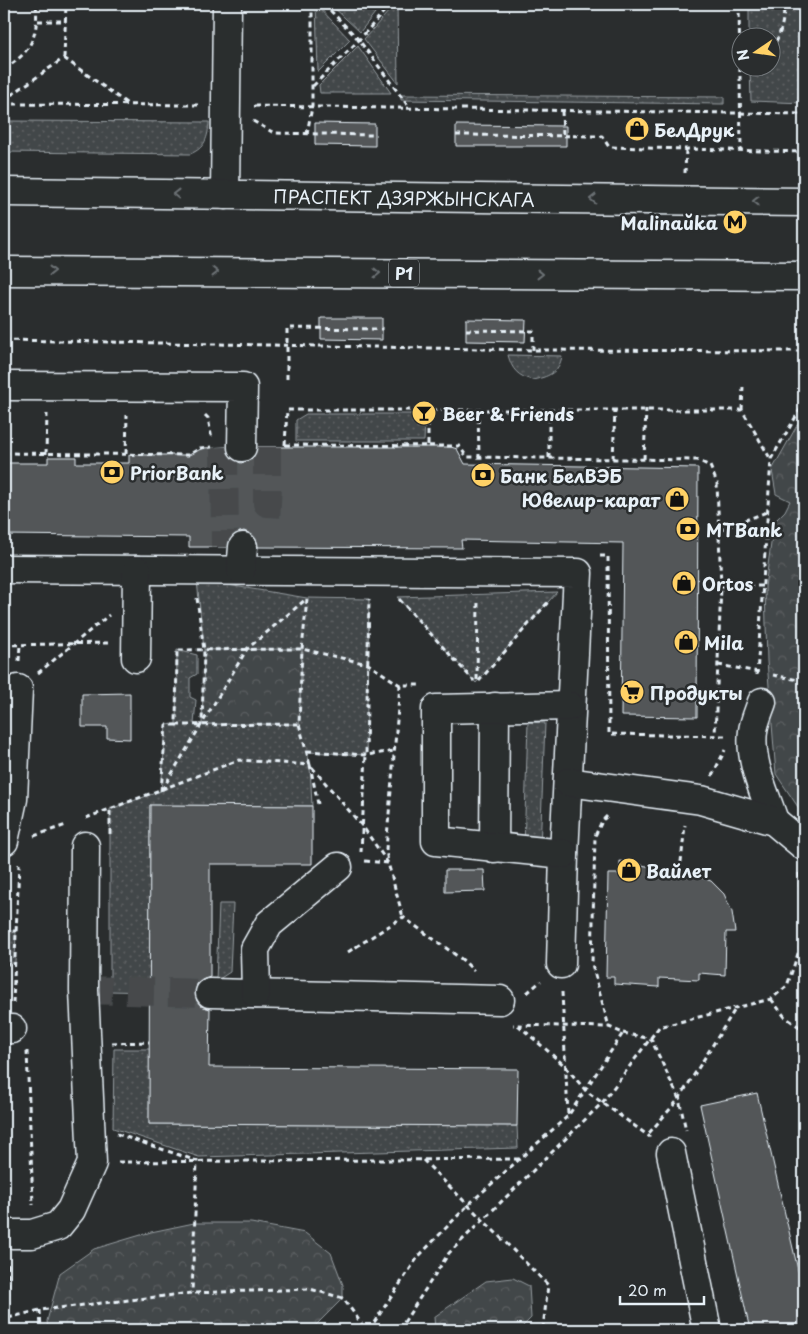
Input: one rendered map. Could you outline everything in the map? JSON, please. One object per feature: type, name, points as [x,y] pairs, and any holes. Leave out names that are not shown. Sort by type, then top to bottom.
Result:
[{"type":"main road","points":[[225,195],[227,4]]},
{"type":"main road","name":"ПРАСПЕКТ ДЗЯРЖЫНСКАГА","points":[[4,192],[804,202]]},
{"type":"main road","name":"Р1","points":[[4,271],[804,276]]},
{"type":"main road","points":[[4,386],[243,387],[226,447]]},
{"type":"main road","points":[[4,569],[137,570],[233,559],[578,574],[570,706],[561,964]]},
{"type":"main road","points":[[136,651],[137,570]]},
{"type":"main road","points":[[17,846],[13,799],[18,689]]},
{"type":"main road","points":[[758,691],[753,731],[754,756],[761,785],[774,821],[801,856]]},
{"type":"main road","points":[[564,854],[436,841],[436,709],[495,706],[570,706]]},
{"type":"main road","points":[[494,848],[495,706]]},
{"type":"main road","points":[[568,782],[693,808],[774,821]]},
{"type":"main road","points":[[4,1234],[32,1234],[58,1226],[71,1210],[92,1162],[79,834]]},
{"type":"main road","points":[[256,994],[255,950],[269,924],[338,867]]},
{"type":"main road","points":[[210,993],[513,997]]},
{"type":"main road","points":[[670,1153],[707,1330]]},
{"type":"path","points":[[4,69],[20,59],[32,42],[38,21],[36,4]]},
{"type":"path","points":[[64,58],[66,4]]},
{"type":"path","points":[[308,134],[312,107],[312,4]]},
{"type":"path","points":[[324,4],[359,40],[409,108]]},
{"type":"path","points":[[312,87],[359,40],[387,8],[387,4]]},
{"type":"path","points":[[739,4],[739,28]]},
{"type":"path","points":[[780,31],[786,4]]},
{"type":"path","points":[[38,21],[66,21]]},
{"type":"path","points":[[4,100],[64,58]]},
{"type":"path","points":[[64,58],[129,105]]},
{"type":"path","points":[[740,78],[741,150]]},
{"type":"path","points":[[4,104],[226,105],[804,114]]},
{"type":"path","points":[[226,105],[274,133],[372,134]]},
{"type":"path","points":[[562,111],[563,135]]},
{"type":"path","points":[[456,135],[602,136],[609,147],[804,152]]},
{"type":"path","points":[[287,379],[287,328],[382,329]]},
{"type":"path","points":[[466,330],[533,331],[533,350]]},
{"type":"path","points":[[4,340],[533,350],[804,351]]},
{"type":"path","points":[[743,386],[742,410],[771,459]]},
{"type":"path","points":[[758,691],[762,586],[771,459],[804,403]]},
{"type":"path","points":[[46,454],[47,406]]},
{"type":"path","points":[[126,454],[128,406]]},
{"type":"path","points":[[715,736],[720,586],[719,530],[717,483],[710,466],[697,460],[467,457],[459,446],[285,446],[287,410],[428,408],[742,410]]},
{"type":"path","points":[[428,408],[428,445]]},
{"type":"path","points":[[478,409],[478,457]]},
{"type":"path","points":[[549,409],[549,458]]},
{"type":"path","points":[[613,459],[615,409]]},
{"type":"path","points":[[644,460],[646,409]]},
{"type":"path","points":[[4,454],[189,454],[200,448],[226,447]]},
{"type":"path","points":[[719,530],[767,512]]},
{"type":"path","points":[[608,556],[609,734],[731,736],[693,808],[680,871]]},
{"type":"path","points":[[720,586],[762,586]]},
{"type":"path","points":[[197,589],[204,650],[202,724]]},
{"type":"path","points":[[476,683],[478,594]]},
{"type":"path","points":[[397,597],[476,683]]},
{"type":"path","points":[[161,791],[247,649],[307,598],[302,649],[299,724],[318,804]]},
{"type":"path","points":[[476,683],[551,599]]},
{"type":"path","points":[[369,600],[366,755],[361,861],[388,863]]},
{"type":"path","points":[[18,689],[117,609]]},
{"type":"path","points":[[4,645],[75,644],[136,651]]},
{"type":"path","points":[[176,724],[177,650],[302,649],[368,664],[400,685],[386,849],[403,917],[513,997],[561,964]]},
{"type":"path","points":[[718,665],[804,680]]},
{"type":"path","points":[[161,791],[166,725],[299,724]]},
{"type":"path","points":[[306,752],[366,755],[395,751]]},
{"type":"path","points":[[83,819],[239,760],[310,765],[363,826],[388,863]]},
{"type":"path","points":[[8,1318],[40,1310],[192,1293],[310,1289],[343,1298],[368,1330],[418,1257],[469,1204],[568,1116],[623,1034],[609,1028],[592,964],[595,836],[602,821],[612,812]]},
{"type":"path","points":[[8,1029],[15,964],[17,846],[79,834]]},
{"type":"path","points":[[399,1330],[449,1253],[602,1103],[659,1027],[771,1000],[787,986],[803,938],[801,856]]},
{"type":"path","points":[[348,952],[403,917]]},
{"type":"path","points":[[4,931],[16,931]]},
{"type":"path","points":[[4,964],[15,964]]},
{"type":"path","points":[[561,964],[568,1116]]},
{"type":"path","points":[[771,1000],[786,1017],[804,1030]]},
{"type":"path","points":[[647,1135],[679,1099],[734,1010]]},
{"type":"path","points":[[518,1025],[565,1066],[586,1090],[670,1153]]},
{"type":"path","points":[[110,1043],[149,1042]]},
{"type":"path","points":[[28,1052],[33,1206]]},
{"type":"path","points":[[110,1132],[197,1161]]},
{"type":"path","points":[[422,1159],[548,1285],[543,1328],[540,1330]]},
{"type":"path","points":[[92,1162],[521,1159]]},
{"type":"path","points":[[192,1293],[197,1161]]},
{"type":"path","points":[[4,1325],[8,1318],[8,1264]]},
{"type":"path","points":[[40,1310],[41,1330]]},
{"type":"path","points":[[379,1330],[402,1325],[412,1330]]},
{"type":"green space","points":[[316,4],[350,40],[318,72]]},
{"type":"green space","points":[[330,4],[382,4],[360,32]]},
{"type":"green space","points":[[390,4],[397,4],[398,83],[364,39],[390,10]]},
{"type":"green space","points":[[769,4],[804,9],[804,103],[751,101],[750,78],[780,78],[780,28],[749,28],[749,5]]},
{"type":"green space","points":[[358,46],[391,93],[320,93],[319,85]]},
{"type":"green space","points":[[401,95],[724,97],[724,104],[401,100]]},
{"type":"green space","points":[[4,121],[209,122],[205,142],[199,149],[190,154],[4,152]]},
{"type":"green space","points":[[508,355],[562,356],[561,362],[552,373],[532,380],[516,372],[511,365]]},
{"type":"green space","points":[[804,413],[804,816],[776,774],[767,661],[765,587],[774,522],[785,511],[790,501],[776,494],[772,470]]},
{"type":"green space","points":[[306,414],[419,414],[425,420],[424,441],[296,441],[296,420]]},
{"type":"green space","points":[[197,580],[307,598],[369,599],[366,755],[307,752],[310,765],[312,806],[150,805],[150,992],[110,991],[110,809],[161,791],[166,725],[176,724],[177,650],[197,655],[197,674],[190,678],[190,697],[196,700],[194,724],[299,724],[302,649],[204,650]]},
{"type":"green space","points":[[557,592],[476,683],[397,597]]},
{"type":"green space","points":[[302,649],[299,724],[202,724],[204,650]]},
{"type":"green space","points":[[528,722],[545,723],[540,849],[524,848]]},
{"type":"green space","points":[[219,904],[233,904],[230,972],[216,981]]},
{"type":"green space","points":[[4,931],[16,931],[15,963],[4,964]]},
{"type":"green space","points":[[114,1049],[150,1049],[149,1124],[517,1126],[518,1148],[199,1157],[113,1128]]},
{"type":"green space","points":[[194,1223],[251,1223],[305,1233],[331,1253],[343,1285],[343,1298],[311,1330],[48,1330],[47,1321],[60,1273],[94,1249],[151,1232]]},
{"type":"green space","points":[[513,1278],[529,1286],[531,1318],[519,1330],[435,1330],[434,1317],[486,1281]]},
{"type":"building","points":[[315,123],[375,124],[375,146],[315,145]]},
{"type":"building","points":[[456,125],[566,126],[566,146],[456,146]]},
{"type":"building","points":[[321,318],[382,318],[382,340],[321,339]]},
{"type":"building","points":[[466,319],[526,320],[525,342],[466,341]]},
{"type":"building","points":[[226,447],[228,454],[234,460],[241,463],[250,460],[256,455],[258,447],[451,447],[457,449],[465,464],[698,468],[697,717],[621,716],[623,543],[461,540],[462,548],[258,547],[252,535],[244,531],[236,533],[231,538],[227,547],[189,547],[189,537],[4,535],[4,463],[48,463],[48,457],[76,457],[76,463],[129,463],[129,455],[189,455],[203,448]]},
{"type":"building","points":[[130,693],[130,739],[107,738],[107,727],[82,727],[82,694]]},
{"type":"building","points":[[150,805],[312,806],[312,864],[210,864],[210,977],[197,984],[194,993],[201,1006],[210,1009],[209,1067],[518,1069],[517,1126],[149,1124]]},
{"type":"building","points":[[620,861],[694,875],[711,881],[724,894],[732,912],[735,932],[726,932],[725,975],[699,973],[699,980],[659,978],[659,987],[614,984],[614,977],[606,977],[608,874],[620,874]]},
{"type":"building","points":[[445,870],[484,870],[485,891],[445,892]]},
{"type":"building","points":[[757,1093],[804,1296],[804,1330],[750,1330],[700,1105]]},
{"type":"tunnel","points":[[224,447],[225,547]]},
{"type":"tunnel","points":[[267,447],[267,503],[284,504]]},
{"type":"tunnel","points":[[84,990],[210,993]]},
{"type":"place","name":"БелДрук","points":[[637,129]]},
{"type":"place","name":"Malinaŭka","points":[[735,222]]},
{"type":"place","name":"Beer & Friends","points":[[424,413]]},
{"type":"place","name":"PriorBank","points":[[112,472]]},
{"type":"place","name":"Банк БелВЭБ","points":[[483,475]]},
{"type":"place","name":"Ювелир-карат","points":[[677,499]]},
{"type":"place","name":"MTBank","points":[[688,529]]},
{"type":"place","name":"Ortos","points":[[684,583]]},
{"type":"place","name":"Mila","points":[[686,642]]},
{"type":"place","name":"Продукты","points":[[632,692]]},
{"type":"place","name":"Вайлет","points":[[629,870]]}]
